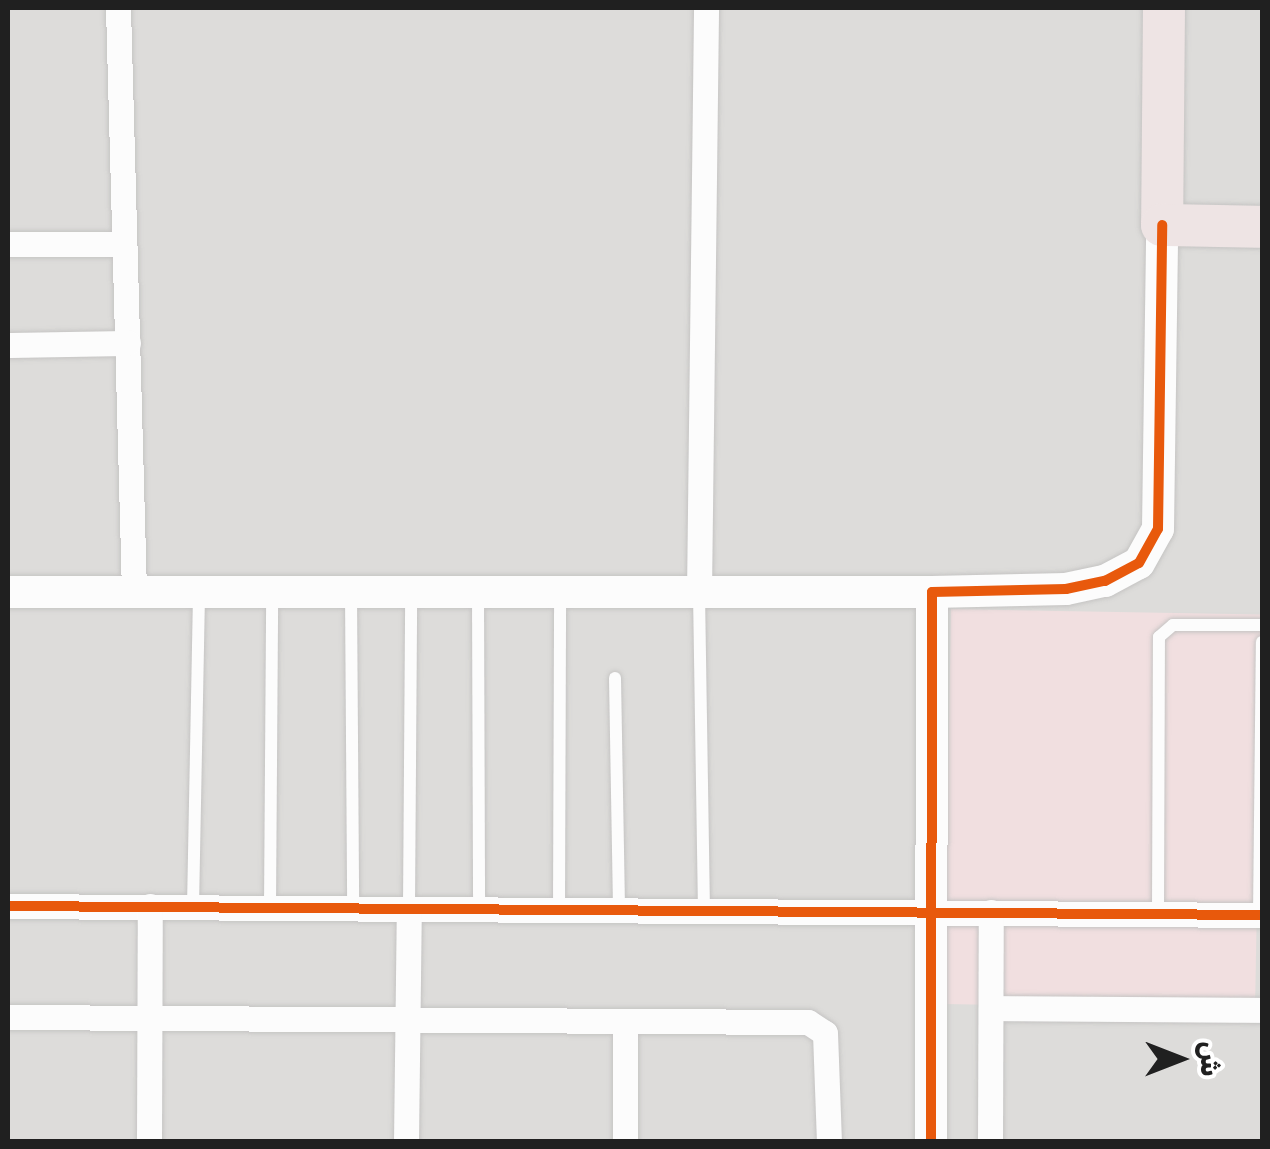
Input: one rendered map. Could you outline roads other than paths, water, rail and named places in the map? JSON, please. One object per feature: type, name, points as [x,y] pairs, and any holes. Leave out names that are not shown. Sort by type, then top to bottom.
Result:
[{"type":"highway","points":[[1164,8],[1162,225],[1262,226]]},
{"type":"street","points":[[118,8],[134,592]]},
{"type":"street","points":[[698,594],[706,8]]},
{"type":"street","points":[[8,592],[932,592],[1066,589],[1105,581],[1138,564],[1158,530],[1162,225]]},
{"type":"street","points":[[8,244],[124,244]]},
{"type":"street","points":[[8,345],[128,343]]},
{"type":"street","points":[[931,1142],[932,592]]},
{"type":"street","points":[[8,906],[931,908],[1261,914]]},
{"type":"street","points":[[149,1142],[150,906]]},
{"type":"street","points":[[406,1142],[410,908]]},
{"type":"street","points":[[990,912],[990,1142]]},
{"type":"street","points":[[992,1008],[1262,1010]]},
{"type":"street","points":[[8,1017],[816,1026],[825,1034],[828,1142]]},
{"type":"street","points":[[625,1022],[625,1142]]},
{"type":"lane","points":[[193,907],[200,592]]},
{"type":"lane","points":[[270,907],[272,592]]},
{"type":"lane","points":[[352,593],[352,908]]},
{"type":"lane","points":[[410,908],[411,593]]},
{"type":"lane","points":[[478,593],[480,908]]},
{"type":"lane","points":[[560,593],[560,909]]},
{"type":"lane","points":[[698,594],[704,910]]},
{"type":"lane","points":[[1158,913],[1159,637],[1173,626],[1262,626]]},
{"type":"lane","points":[[1261,914],[1262,642]]},
{"type":"lane","points":[[616,678],[619,909]]}]
